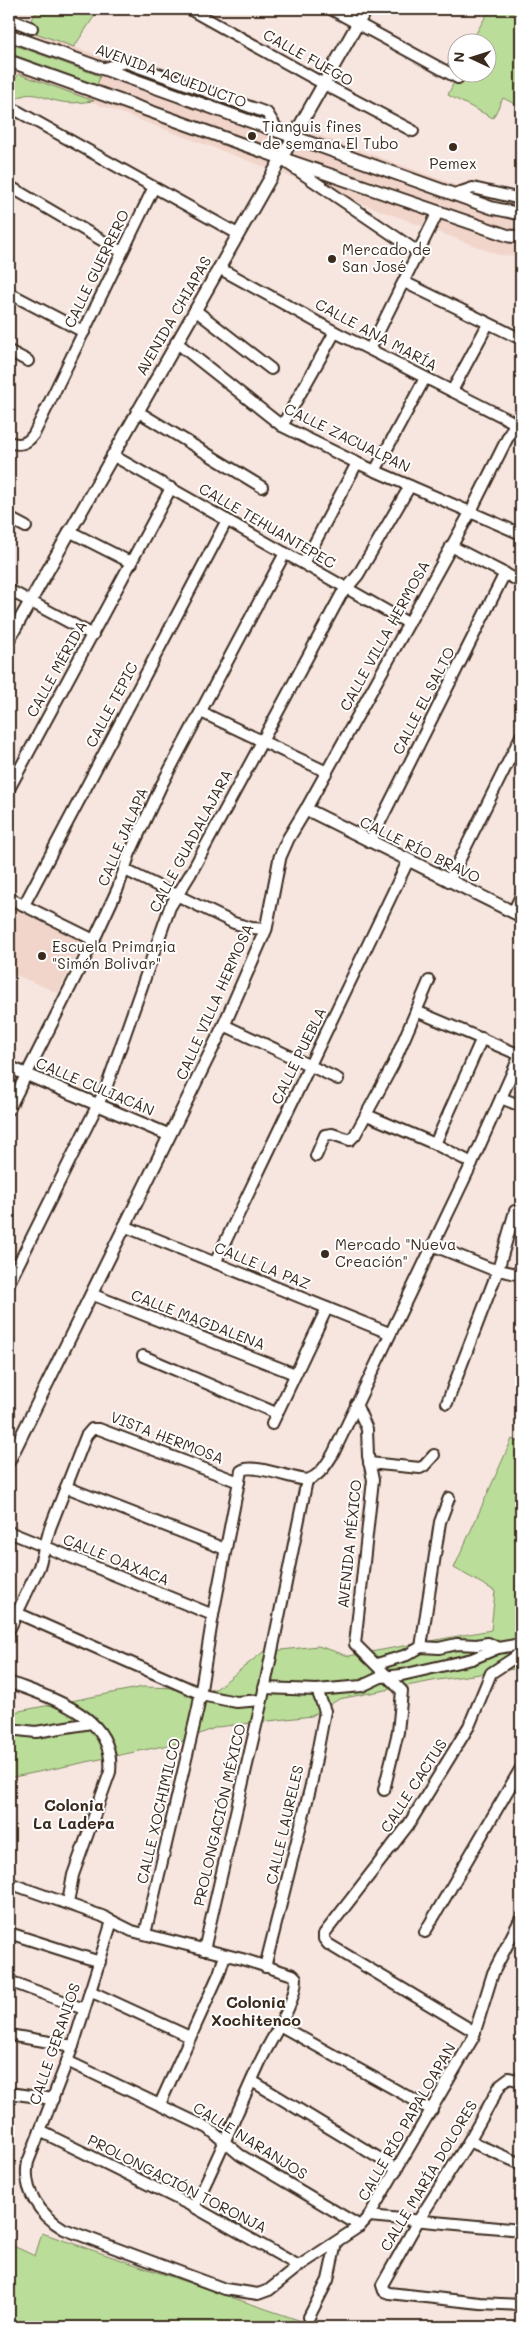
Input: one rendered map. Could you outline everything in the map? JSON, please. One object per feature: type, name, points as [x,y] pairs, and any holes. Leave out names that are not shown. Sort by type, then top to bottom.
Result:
[{"type":"street","name":"CALLE FUEGO","points":[[189,9],[413,131]]},
{"type":"street","points":[[331,9],[448,73]]},
{"type":"street","name":"AVENIDA CHIAPAS","points":[[9,639],[322,83],[366,9]]},
{"type":"street","points":[[9,19],[32,28]]},
{"type":"street","name":"AVENIDA ACUEDUCTO","points":[[9,34],[492,208],[521,214]]},
{"type":"street","points":[[9,61],[438,212],[509,236],[521,237]]},
{"type":"street","points":[[10,110],[238,234]]},
{"type":"street","points":[[281,158],[418,252]]},
{"type":"street","points":[[9,186],[122,252]]},
{"type":"street","points":[[455,194],[473,188],[521,199]]},
{"type":"street","name":"CALLE GUERRERO","points":[[9,442],[23,444],[29,441],[34,434],[153,189]]},
{"type":"street","points":[[370,349],[438,212]]},
{"type":"street","name":"CALLE ANA MARÍA","points":[[219,268],[335,332],[518,425]]},
{"type":"street","points":[[404,282],[521,339]]},
{"type":"street","points":[[9,293],[84,332]]},
{"type":"street","points":[[195,310],[271,370]]},
{"type":"street","points":[[452,391],[488,324]]},
{"type":"street","points":[[282,426],[335,332]]},
{"type":"street","name":"CALLE ZACUALPAN","points":[[176,342],[282,426],[357,463],[521,534]]},
{"type":"street","points":[[9,351],[28,361]]},
{"type":"street","points":[[375,471],[425,378]]},
{"type":"street","points":[[137,411],[262,487]]},
{"type":"street","name":"CALLE VILLA HERMOSA","points":[[9,1461],[224,1025],[266,929],[280,857],[288,839],[327,772],[518,425]]},
{"type":"street","name":"CALLE TEHUANTEPEC","points":[[112,455],[408,623]]},
{"type":"street","points":[[304,563],[357,463]]},
{"type":"street","name":"CALLE GUADALAJARA","points":[[9,1283],[98,1105],[170,907],[191,873],[341,595],[358,575],[410,486]]},
{"type":"street","name":"CALLE MÉRIDA","points":[[9,789],[132,564],[171,488]]},
{"type":"street","points":[[9,518],[26,527]]},
{"type":"street","name":"CALLE TEPIC","points":[[24,905],[227,520]]},
{"type":"street","points":[[69,531],[132,564]]},
{"type":"street","points":[[451,546],[521,582]]},
{"type":"street","name":"CALLE JALAPA","points":[[9,1109],[94,940],[118,888],[130,853],[161,786],[285,553]]},
{"type":"street","name":"CALLE EL SALTO","points":[[370,842],[505,573]]},
{"type":"street","points":[[9,590],[93,635]]},
{"type":"street","points":[[201,712],[327,772]]},
{"type":"street","points":[[449,881],[521,736]]},
{"type":"street","name":"CALLE RÍO BRAVO","points":[[306,809],[517,914]]},
{"type":"street","name":"CALLE PUEBLA","points":[[214,1263],[408,861]]},
{"type":"street","points":[[124,870],[234,923],[252,928],[266,929]]},
{"type":"street","points":[[517,914],[521,896]]},
{"type":"street","points":[[9,898],[94,940]]},
{"type":"street","points":[[316,1156],[325,1135],[332,1134],[348,1140],[352,1139],[393,1065],[429,982]]},
{"type":"street","points":[[239,1482],[242,1469],[254,1468],[307,1480],[314,1478],[323,1470],[333,1454],[389,1333],[472,1163],[518,1054],[416,1011]]},
{"type":"street","points":[[224,1025],[338,1079]]},
{"type":"street","points":[[435,1144],[482,1038]]},
{"type":"street","name":"CALLE CULIACÁN","points":[[9,1067],[169,1135]]},
{"type":"street","points":[[501,1098],[521,1106]]},
{"type":"street","points":[[367,1115],[435,1144],[472,1163]]},
{"type":"street","points":[[447,1403],[498,1270],[515,1212]]},
{"type":"street","name":"CALLE LA PAZ","points":[[124,1226],[389,1333]]},
{"type":"street","points":[[432,1245],[498,1270],[521,1275]]},
{"type":"street","name":"CALLE MAGDALENA","points":[[91,1294],[294,1374]]},
{"type":"street","points":[[272,1424],[294,1374],[327,1308]]},
{"type":"street","points":[[143,1356],[276,1413]]},
{"type":"street","name":"AVENIDA MÉXICO","points":[[356,1404],[367,1429],[369,1463],[373,1480],[355,1641],[358,1648],[402,1689],[398,1732],[384,1790]]},
{"type":"street","name":"VISTA HERMOSA","points":[[9,1630],[39,1567],[50,1528],[89,1431],[96,1428],[239,1482]]},
{"type":"street","points":[[369,1463],[420,1468],[434,1455]]},
{"type":"street","name":"PROLONGACIÓN MÉXICO","points":[[204,1950],[262,1700],[307,1480]]},
{"type":"street","name":"CALLE XOCHIMILCO","points":[[145,1934],[172,1824],[200,1694],[213,1615],[239,1482]]},
{"type":"street","points":[[66,1487],[226,1549]]},
{"type":"street","points":[[421,1647],[440,1522],[449,1498]]},
{"type":"street","name":"CALLE OAXACA","points":[[9,1532],[213,1615]]},
{"type":"street","points":[[17,1613],[200,1694],[236,1702],[262,1700]]},
{"type":"street","points":[[377,1664],[407,1655],[421,1647],[439,1648],[457,1644],[478,1646],[488,1643],[498,1648]]},
{"type":"street","points":[[264,1688],[318,1690],[362,1686],[389,1675],[402,1675],[472,1659],[498,1648],[521,1644]]},
{"type":"street","name":"CALLE CACTUS","points":[[475,2032],[328,1944],[324,1937],[325,1930],[409,1824],[469,1726],[491,1673],[514,1658],[521,1651]]},
{"type":"street","points":[[9,1682],[70,1706],[92,1723],[109,1748],[110,1772],[72,1875],[68,1903]]},
{"type":"street","name":"CALLE LAURELES","points":[[265,1967],[311,1785],[325,1711],[318,1690]]},
{"type":"street","points":[[9,1729],[36,1732],[92,1723]]},
{"type":"street","points":[[425,1932],[521,1768]]},
{"type":"street","points":[[9,1883],[68,1903],[145,1934],[225,1955],[293,1975],[296,1978],[289,2005],[223,2142],[217,2162],[194,2207]]},
{"type":"street","name":"CALLE RÍO PAPALOAPAN","points":[[258,2294],[269,2290],[299,2266],[336,2243],[360,2226],[369,2216],[432,2110],[475,2032],[493,1973],[521,1918]]},
{"type":"street","name":"CALLE GERANIOS","points":[[112,1922],[73,2046],[28,2162],[26,2181],[31,2196],[57,2225],[225,2289],[258,2294]]},
{"type":"street","points":[[9,1933],[100,1962]]},
{"type":"street","points":[[160,2104],[219,1974],[225,1955]]},
{"type":"street","points":[[9,1981],[84,2010]]},
{"type":"street","points":[[90,1991],[190,2037]]},
{"type":"street","points":[[279,2025],[432,2110]]},
{"type":"street","points":[[9,2035],[73,2046]]},
{"type":"street","name":"CALLE NARANJOS","points":[[67,2061],[208,2128],[240,2155],[360,2226]]},
{"type":"street","name":"CALLE MARÍA DOLORES","points":[[521,2081],[515,2078],[506,2079],[418,2221],[383,2282],[383,2289],[389,2293],[480,2303],[521,2305]]},
{"type":"street","points":[[252,2080],[397,2168]]},
{"type":"street","points":[[9,2093],[53,2099]]},
{"type":"street","name":"PROLONGACIÓN TORONJA","points":[[40,2131],[194,2207],[299,2266]]},
{"type":"street","points":[[469,2141],[521,2164]]},
{"type":"street","points":[[369,2216],[521,2230]]},
{"type":"street","points":[[309,2318],[328,2280],[336,2243]]},
{"type":"shaded area","name":"Tianguis fines de semana El Tubo","points":[[9,23],[492,198],[521,203],[521,256],[499,255],[9,71]]},
{"type":"shaded area","name":"Escuela Primaria \"Simón Bolivar\"","points":[[9,904],[84,940],[58,993],[9,972]]},
{"type":"green space","points":[[39,9],[99,9],[74,47],[25,29]]},
{"type":"green space","points":[[490,9],[521,9],[521,107],[503,98],[493,118],[448,95],[454,82],[498,82],[498,32],[477,32]]},
{"type":"green space","points":[[9,43],[100,76],[97,85],[9,53]]},
{"type":"green space","points":[[19,74],[94,101],[66,103],[28,95],[15,100],[9,107],[9,87]]},
{"type":"green space","points":[[512,1439],[521,1443],[521,1668],[438,1680],[339,1699],[312,1716],[217,1727],[178,1743],[9,1778],[9,1713],[143,1687],[216,1689],[263,1652],[318,1646],[349,1656],[491,1630],[495,1591],[454,1568]]},
{"type":"green space","points":[[42,2233],[319,2327],[9,2327],[9,2244],[35,2256]]},
{"type":"place","name":"Tianguis fines de semana El Tubo","points":[[252,136]]},
{"type":"place","name":"Pemex","points":[[453,147]]},
{"type":"place","name":"Mercado de San José","points":[[332,259]]},
{"type":"place","name":"Escuela Primaria \"Simón Bolivar\"","points":[[42,956]]},
{"type":"place","name":"Mercado \"Nueva Creación\"","points":[[325,1254]]},
{"type":"district","name":"Colonia La Ladera","points":[[74,1814]]},
{"type":"district","name":"Colonia Xochitenco","points":[[256,2011]]}]
